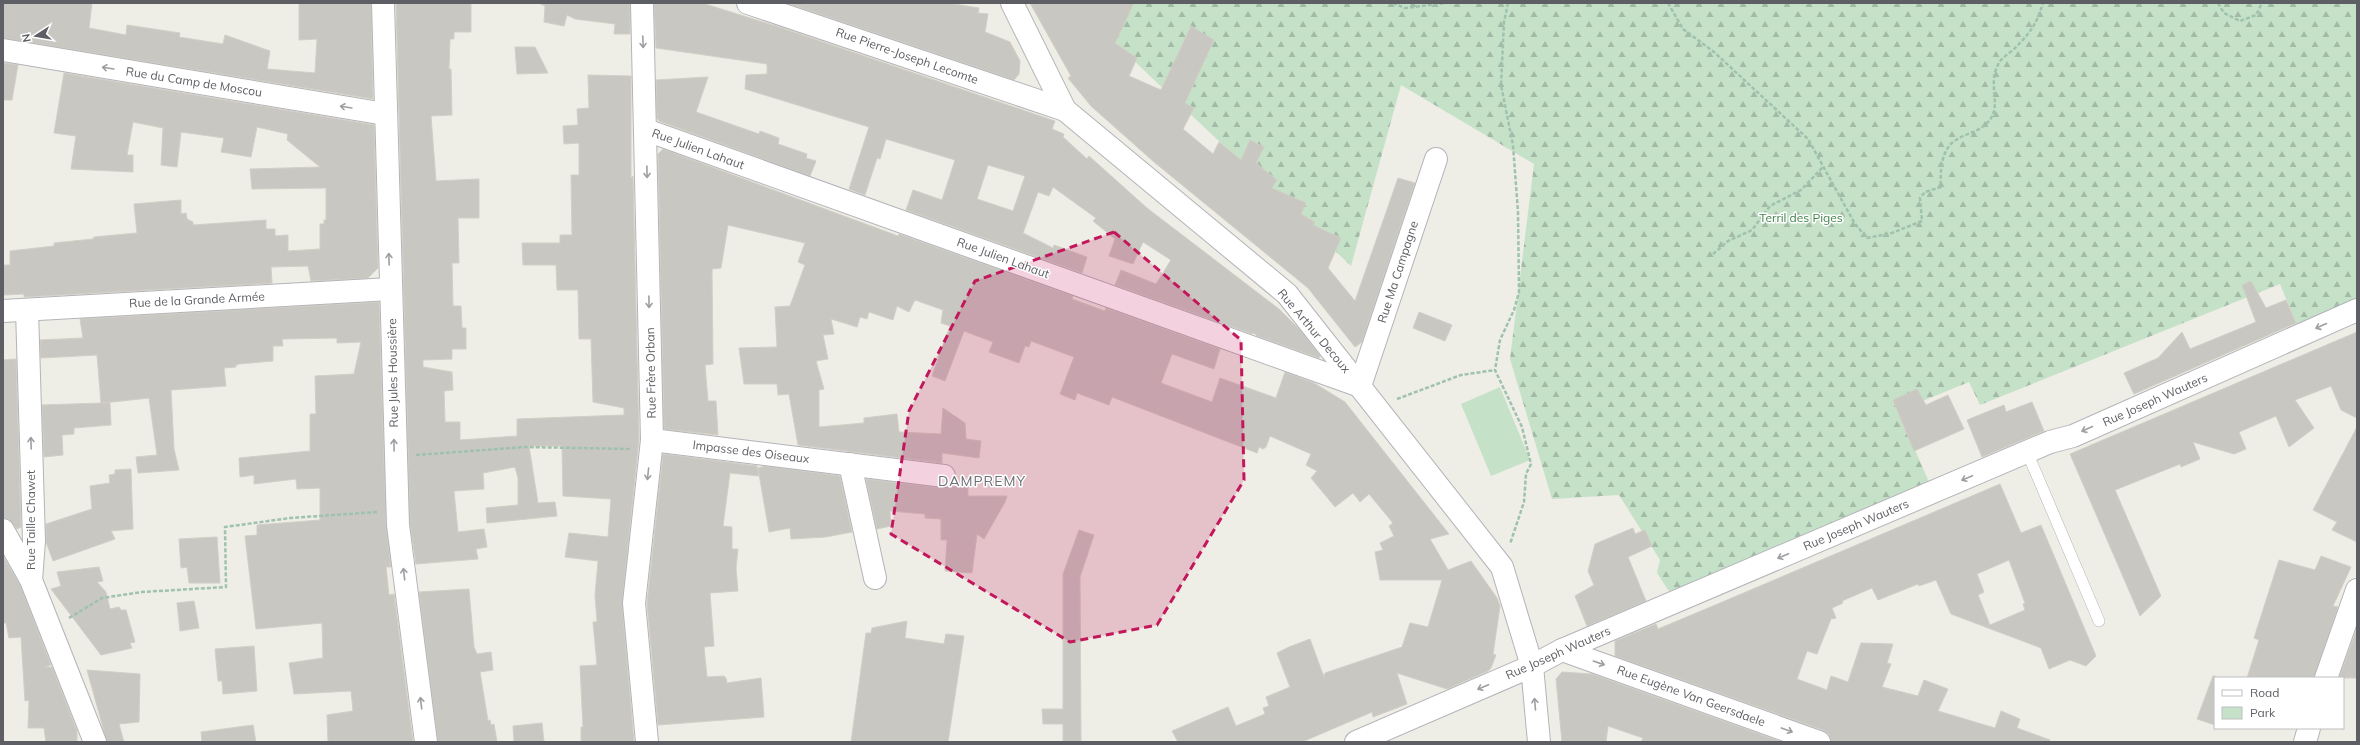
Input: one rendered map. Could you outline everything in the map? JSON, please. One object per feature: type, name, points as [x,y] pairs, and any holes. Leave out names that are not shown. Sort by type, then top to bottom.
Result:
[{"type":"street","name":"Rue Jules Houssière","points":[[383,3],[394,457],[397,511],[426,742]]},
{"type":"street","name":"Rue Frère Orban","points":[[642,3],[652,440],[634,603],[647,742]]},
{"type":"street","name":"Rue Pierre-Joseph Lecomte","points":[[748,3],[1065,110]]},
{"type":"street","name":"Rue Arthur Decoux","points":[[1012,3],[1065,110],[1287,294],[1502,567],[1532,666],[1538,742]]},
{"type":"street","name":"Rue du Camp de Moscou","points":[[3,50],[385,114]]},
{"type":"street","name":"Rue Julien Lahaut","points":[[646,130],[1360,386]]},
{"type":"street","name":"Rue Ma Campagne","points":[[1360,386],[1436,159]]},
{"type":"street","name":"Rue de la Grande Armée","points":[[3,312],[390,289]]},
{"type":"street","name":"Rue Taille Chawet","points":[[27,310],[34,541],[31,580],[95,742]]},
{"type":"street","name":"Rue Joseph Wauters","points":[[1356,742],[1532,666],[1562,650],[2027,452],[2080,433],[2357,310]]},
{"type":"street","name":"Impasse des Oiseaux","points":[[652,440],[944,476]]},
{"type":"street","points":[[850,464],[875,578]]},
{"type":"street","points":[[3,530],[31,580]]},
{"type":"street","points":[[2326,677],[2357,590]]},
{"type":"street","name":"Rue Eugène Van Geersdaele","points":[[1562,650],[1820,742]]},
{"type":"street","points":[[2305,742],[2309,729]]},
{"type":"lane","points":[[2027,452],[2099,621]]},
{"type":"path","points":[[1394,3],[1405,8],[1446,3]]},
{"type":"path","points":[[1502,567],[1524,502],[1526,474],[1531,464],[1522,427],[1495,370],[1500,340],[1514,310],[1519,292],[1518,212],[1513,144],[1501,85],[1504,22],[1508,3]]},
{"type":"path","points":[[1668,3],[1683,28],[1714,52],[1808,139],[1855,224],[1867,238],[1892,233],[1922,221],[1920,198],[1925,192],[1941,187],[1939,170],[1948,149],[1954,140],[1979,130],[1992,118],[1996,104],[1992,84],[1999,62],[2036,26],[2043,3]]},
{"type":"path","points":[[2218,3],[2224,13],[2240,21],[2256,15],[2262,3]]},
{"type":"path","points":[[1713,254],[1728,241],[1752,230],[1770,206],[1801,190],[1823,167]]},
{"type":"path","points":[[1376,407],[1461,375],[1495,370]]},
{"type":"path","points":[[394,457],[525,446],[638,450],[652,440]]},
{"type":"path","points":[[50,628],[102,598],[142,592],[226,587],[224,526],[290,518],[397,511]]},
{"type":"highlighted area","points":[[1114,232],[1241,340],[1244,480],[1157,625],[1070,642],[891,534],[909,411],[975,281]]},
{"type":"green space","name":"Terril des Piges","points":[[1085,3],[2357,3],[2357,298],[2297,325],[2280,284],[1980,405],[1969,382],[1898,411],[1929,482],[1676,602],[1657,573],[1660,560],[1619,495],[1552,499],[1510,359],[1534,164],[1401,85],[1351,266],[1096,25]]},
{"type":"green space","points":[[1500,387],[1530,460],[1491,476],[1461,404]]},
{"type":"building","points":[[3,3],[92,3],[89,28],[126,35],[127,25],[180,33],[179,37],[223,44],[225,35],[270,51],[267,69],[315,73],[317,39],[299,40],[299,3],[371,3],[373,99],[3,38]]},
{"type":"building","points":[[396,3],[471,3],[471,32],[454,32],[454,39],[450,39],[449,69],[451,69],[452,115],[431,116],[436,181],[479,179],[479,218],[458,218],[459,263],[452,263],[453,306],[461,306],[462,328],[466,328],[466,349],[452,349],[452,359],[423,360],[423,367],[452,372],[453,390],[444,391],[445,422],[460,422],[460,440],[517,436],[517,419],[624,415],[624,408],[593,402],[591,339],[579,339],[578,290],[557,290],[556,265],[523,265],[522,243],[560,243],[560,235],[572,235],[571,175],[579,175],[579,143],[564,144],[563,126],[578,125],[577,109],[589,108],[588,75],[631,76],[631,178],[633,176],[639,439],[622,604],[634,742],[581,742],[581,727],[583,727],[580,666],[597,665],[593,622],[597,622],[595,595],[598,561],[565,557],[569,533],[608,537],[611,499],[563,496],[562,446],[529,446],[538,503],[555,502],[557,516],[487,523],[486,508],[518,505],[518,478],[515,467],[483,473],[484,489],[454,491],[458,532],[484,529],[487,547],[476,549],[478,559],[416,564],[410,524]]},
{"type":"building","points":[[539,3],[630,3],[630,34],[614,34],[615,24],[575,19],[567,15],[564,26],[544,22],[545,6]]},
{"type":"building","points":[[654,3],[702,3],[779,27],[1055,121],[1052,129],[1064,134],[1063,137],[1087,159],[1089,156],[1147,208],[1279,309],[1301,331],[1320,356],[1319,358],[1257,336],[1254,333],[1252,334],[1115,285],[1121,270],[1156,284],[1171,260],[1143,242],[1133,264],[1109,256],[1115,239],[1093,221],[1096,218],[1053,187],[1049,196],[1038,192],[1023,233],[1053,248],[1054,245],[1087,257],[1082,273],[906,210],[913,190],[942,200],[955,160],[886,139],[880,159],[877,158],[865,195],[849,189],[869,127],[745,89],[746,75],[767,74],[767,64],[656,48]],"holes":[[[988,165],[1025,176],[1013,211],[977,199]]]},
{"type":"building","points":[[787,3],[948,3],[979,8],[978,13],[988,14],[985,32],[1010,42],[1020,61],[1019,74],[1014,80]]},
{"type":"building","points":[[1030,3],[1134,3],[1115,43],[1137,58],[1129,76],[1161,90],[1191,26],[1214,40],[1185,103],[1194,108],[1183,129],[1213,154],[1219,142],[1241,160],[1250,140],[1264,147],[1256,163],[1277,180],[1272,188],[1306,203],[1301,214],[1315,222],[1313,225],[1341,238],[1328,268],[1355,301],[1398,178],[1415,183],[1362,342],[1355,347],[1308,288],[1154,162],[1091,106],[1068,78],[1071,76]]},
{"type":"building","points":[[515,47],[535,47],[548,73],[517,74]]},
{"type":"building","points":[[3,63],[18,65],[12,100],[3,100]]},
{"type":"building","points":[[64,73],[374,125],[378,268],[368,278],[311,281],[308,266],[271,267],[272,283],[24,297],[24,294],[3,295],[3,265],[10,265],[10,251],[54,246],[54,243],[93,239],[94,237],[137,233],[134,204],[181,200],[181,214],[186,213],[187,219],[193,222],[193,225],[266,220],[266,229],[275,229],[275,236],[288,235],[288,251],[320,249],[320,224],[324,224],[324,220],[326,220],[326,188],[252,189],[250,169],[320,167],[287,140],[288,134],[257,127],[251,157],[221,152],[224,138],[181,132],[177,167],[161,165],[163,128],[133,122],[127,155],[133,155],[133,172],[71,169],[76,136],[54,133]]},
{"type":"building","points":[[708,77],[696,112],[759,134],[760,131],[779,138],[778,144],[807,154],[806,158],[816,161],[810,176],[659,121],[657,118],[656,80]]},
{"type":"building","points":[[663,149],[898,236],[899,234],[1073,296],[1072,299],[1105,311],[1106,308],[1220,349],[1214,369],[1172,354],[1161,383],[1212,402],[1220,378],[1276,398],[1285,372],[1314,383],[1345,402],[1449,534],[1430,539],[1448,570],[1471,561],[1497,598],[1500,606],[1493,654],[1496,655],[1491,668],[1488,671],[1447,689],[1397,673],[1407,704],[1373,717],[1372,712],[1302,742],[1178,742],[1172,731],[1228,707],[1236,726],[1265,714],[1263,708],[1269,706],[1266,697],[1290,687],[1277,653],[1289,647],[1310,639],[1324,677],[1325,673],[1402,647],[1410,623],[1428,627],[1442,580],[1380,580],[1375,552],[1383,550],[1380,543],[1394,536],[1389,526],[1393,523],[1369,494],[1360,502],[1353,493],[1335,507],[1311,478],[1317,471],[1306,465],[1311,454],[1270,436],[1266,447],[1263,449],[1259,447],[1257,453],[1112,397],[1109,405],[1077,393],[1075,400],[1060,394],[1074,357],[1031,341],[1029,347],[1025,346],[1019,363],[989,352],[993,342],[964,331],[945,381],[932,376],[950,326],[941,323],[943,310],[915,300],[909,312],[897,306],[893,320],[869,312],[867,319],[860,317],[857,327],[831,319],[834,334],[823,335],[828,359],[816,361],[824,389],[819,390],[819,427],[864,423],[864,418],[897,414],[899,432],[941,434],[943,408],[965,423],[966,439],[981,441],[979,458],[942,453],[942,463],[798,445],[789,394],[778,395],[777,384],[744,384],[739,348],[777,347],[775,307],[790,306],[805,265],[798,262],[805,243],[728,225],[721,268],[712,269],[713,364],[705,365],[708,401],[716,401],[718,435],[664,429],[658,154]]},
{"type":"building","points":[[2251,281],[2266,308],[2286,300],[2296,323],[2134,394],[2124,373],[2158,358],[2182,332],[2190,349],[2256,322],[2242,285]]},
{"type":"building","points":[[379,302],[386,525],[391,567],[386,567],[389,595],[394,594],[413,742],[328,742],[327,715],[353,711],[351,691],[294,694],[289,663],[323,658],[322,623],[256,629],[245,536],[257,535],[257,525],[320,520],[320,488],[297,489],[296,479],[254,484],[254,475],[240,477],[239,458],[310,451],[310,414],[316,414],[315,376],[354,374],[361,342],[337,343],[337,338],[282,339],[283,346],[273,346],[273,361],[239,364],[236,365],[236,367],[224,368],[226,386],[171,390],[174,449],[179,470],[138,473],[136,457],[157,455],[149,398],[110,402],[111,425],[74,428],[74,434],[62,435],[63,455],[44,457],[42,405],[101,403],[97,355],[41,358],[40,340],[83,338],[80,319]]},
{"type":"building","points":[[1419,312],[1452,325],[1445,341],[1413,328]]},
{"type":"building","points":[[2357,332],[2357,418],[2341,410],[2331,386],[2295,400],[2314,428],[2289,447],[2276,416],[2239,432],[2246,449],[2234,454],[2193,442],[2200,459],[2181,467],[2180,464],[2115,490],[2161,596],[2140,616],[2070,454]]},
{"type":"building","points":[[16,359],[21,527],[17,529],[10,520],[3,518],[3,360]]},
{"type":"building","points":[[1917,389],[1926,405],[1948,395],[1964,429],[1914,451],[1893,400]]},
{"type":"building","points":[[2032,402],[2044,431],[1982,457],[1967,420],[2004,405],[2006,412]]},
{"type":"building","points":[[2357,427],[2357,542],[2332,530],[2337,522],[2313,510]]},
{"type":"building","points":[[663,454],[757,466],[759,476],[730,473],[723,526],[732,527],[732,549],[738,549],[736,568],[738,591],[710,593],[714,646],[704,647],[707,677],[724,676],[727,683],[761,678],[764,717],[658,725],[647,603]]},
{"type":"building","points":[[765,466],[840,476],[852,532],[826,537],[791,539],[790,528],[769,532],[758,468]]},
{"type":"building","points":[[131,469],[133,529],[111,531],[115,539],[53,561],[46,542],[46,524],[92,509],[90,486],[110,483],[109,475],[115,474],[115,470]]},
{"type":"building","points":[[866,479],[942,488],[951,486],[968,487],[968,496],[1007,496],[984,539],[977,534],[972,573],[945,571],[947,540],[941,540],[941,519],[925,518],[925,514],[890,511],[891,526],[877,529]]},
{"type":"building","points":[[2000,484],[2021,533],[2041,525],[2096,656],[2086,666],[2070,660],[2049,669],[2041,648],[1951,614],[1936,580],[1919,586],[1918,584],[1878,600],[1872,588],[1842,601],[1843,603],[1832,608],[1836,618],[1831,619],[1817,654],[1807,651],[1797,679],[1827,690],[1831,676],[1848,682],[1861,643],[1893,644],[1887,663],[1891,664],[1882,687],[1918,696],[1924,680],[1948,689],[1938,711],[1995,728],[2001,711],[2020,719],[2017,728],[2050,740],[2050,742],[1831,742],[1829,734],[1823,730],[1615,656],[1615,641],[1656,624],[1658,629]],"holes":[[[2009,560],[2025,603],[2023,604],[2025,610],[1990,625],[1978,595],[1984,592],[1977,574]]]},
{"type":"building","points":[[1633,528],[1635,534],[1645,530],[1652,546],[1628,557],[1646,601],[1587,626],[1575,596],[1594,585],[1588,571],[1595,544]]},
{"type":"building","points":[[1079,530],[1094,535],[1080,577],[1081,742],[1063,742],[1063,724],[1043,724],[1042,709],[1063,709],[1063,574]]},
{"type":"building","points":[[217,537],[220,583],[189,583],[187,567],[181,568],[179,539]]},
{"type":"building","points":[[3,556],[20,585],[51,665],[45,667],[52,667],[77,731],[77,742],[46,742],[44,728],[28,728],[29,700],[25,701],[21,637],[9,638],[6,623],[3,623]]},
{"type":"building","points":[[2321,556],[2351,567],[2333,606],[2338,607],[2314,677],[2247,677],[2259,640],[2254,638],[2279,560],[2315,570]]},
{"type":"building","points":[[99,567],[103,581],[97,582],[106,592],[110,609],[119,607],[121,610],[126,610],[135,642],[130,643],[132,648],[101,655],[51,589],[61,586],[57,572]]},
{"type":"building","points":[[469,589],[474,647],[477,654],[491,652],[493,670],[480,672],[488,721],[490,720],[491,725],[494,724],[497,742],[438,742],[419,592]]},
{"type":"building","points":[[194,601],[199,628],[180,631],[177,603]]},
{"type":"building","points":[[907,621],[905,638],[944,644],[946,634],[964,636],[948,742],[851,742],[866,633],[871,633],[872,628]]},
{"type":"building","points":[[2357,628],[2357,678],[2339,677]]},
{"type":"building","points":[[254,646],[257,691],[223,694],[222,681],[218,681],[215,649]]},
{"type":"building","points":[[87,670],[140,674],[139,722],[119,724],[124,742],[107,742]]},
{"type":"building","points":[[1562,672],[1592,674],[1782,742],[1641,742],[1643,738],[1608,726],[1606,742],[1562,742],[1556,679]]},
{"type":"building","points":[[2213,676],[2215,676],[2214,725],[2197,719]]},
{"type":"building","points":[[542,723],[544,742],[514,742],[513,726]]},
{"type":"building","points":[[253,725],[256,742],[202,742],[201,732]]},
{"type":"district","name":"DAMPREMY","points":[[982,481]]}]
